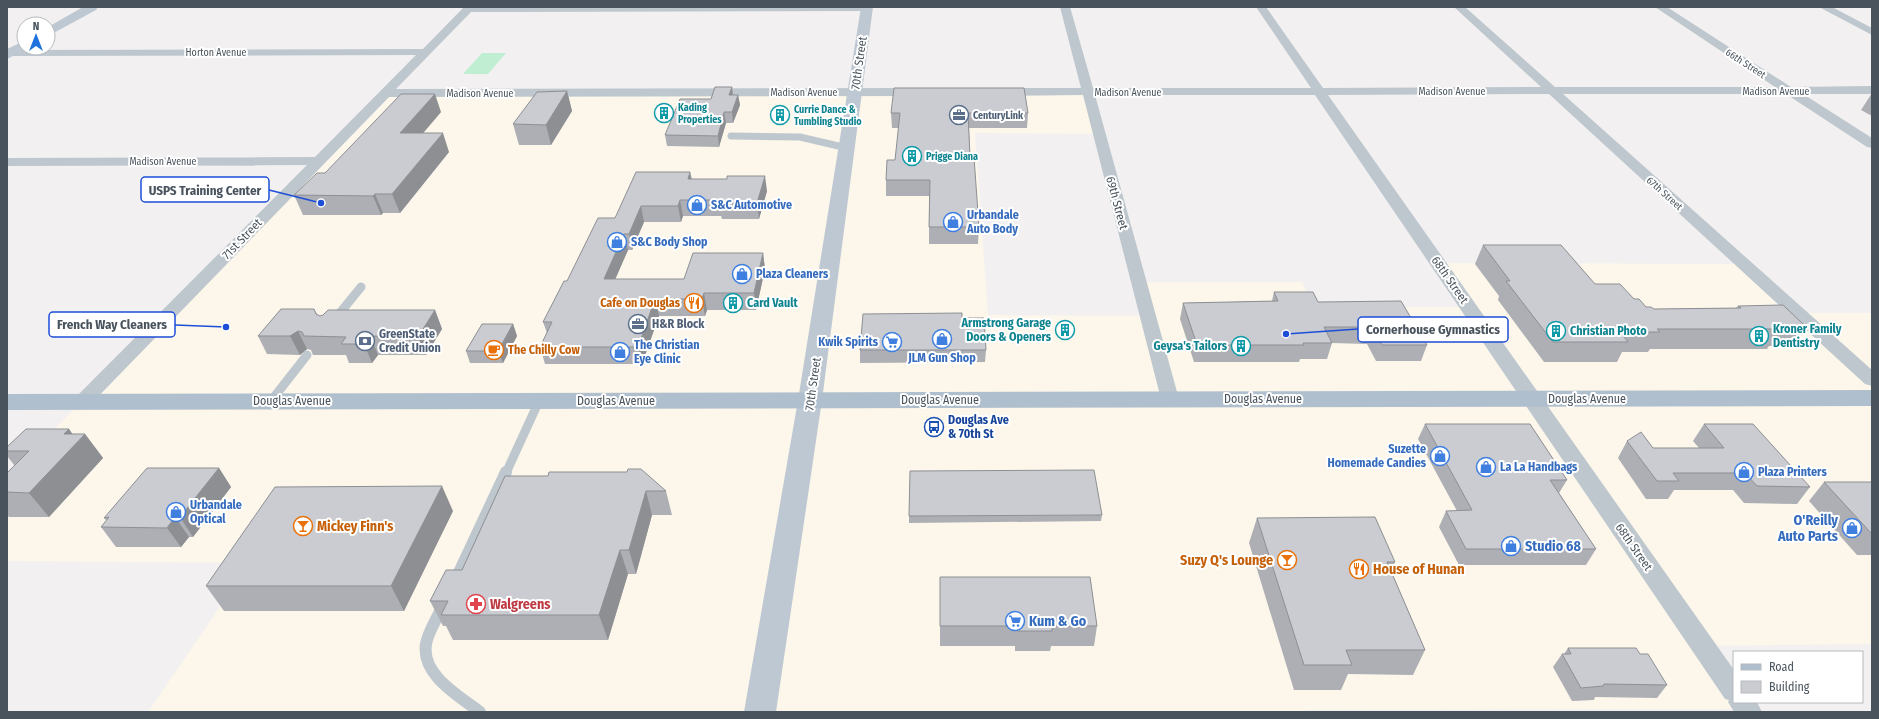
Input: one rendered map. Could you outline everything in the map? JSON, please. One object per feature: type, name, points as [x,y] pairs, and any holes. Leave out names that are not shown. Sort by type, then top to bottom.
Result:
[{"type":"main road","points":[[56,27],[92,7]]},
{"type":"main road","name":"70th Street","points":[[760,712],[810,400],[867,7]]},
{"type":"main road","name":"Douglas Avenue","points":[[7,402],[1872,398]]},
{"type":"street","points":[[469,8],[867,7]]},
{"type":"street","name":"69th Street","points":[[1064,7],[1170,400]]},
{"type":"street","name":"68th Street","points":[[1261,7],[1733,691]]},
{"type":"street","name":"67th Street","points":[[1459,7],[1872,380]]},
{"type":"street","name":"66th Street","points":[[1660,7],[1872,144]]},
{"type":"street","points":[[1824,7],[1872,32]]},
{"type":"street","name":"71st Street","points":[[82,402],[469,8]]},
{"type":"street","name":"Horton Avenue","points":[[8,53],[425,52]]},
{"type":"street","name":"Madison Avenue","points":[[986,92],[1872,90]]},
{"type":"street","name":"Madison Avenue","points":[[385,93],[932,92]]},
{"type":"street","name":"Madison Avenue","points":[[7,162],[318,161]]},
{"type":"street","points":[[1743,703],[1748,712]]},
{"type":"lane","points":[[731,136],[800,137],[847,148]]},
{"type":"lane","points":[[328,328],[360,287]]},
{"type":"lane","points":[[271,401],[307,355]]},
{"type":"lane","points":[[480,712],[434,675],[427,662],[426,645],[538,401]]},
{"type":"shaded area","points":[[1087,92],[1098,134],[975,133],[988,315],[1147,316],[1138,282],[1302,282],[1315,307],[1468,307],[1437,263],[1744,264],[1798,313],[1872,313],[1872,644],[1703,646],[1733,700],[1733,703],[1746,709],[1305,710],[1305,712],[148,712],[250,563],[7,561],[7,477],[385,93]]},
{"type":"green space","points":[[482,53],[506,53],[488,74],[463,74]]},
{"type":"building","points":[[715,87],[732,87],[729,95],[738,95],[732,112],[724,112],[718,136],[665,135],[680,99],[711,99]]},
{"type":"building","points":[[894,88],[1024,88],[1028,113],[968,113],[970,157],[974,157],[979,227],[929,227],[930,180],[886,180],[887,160],[895,160],[900,113],[891,113]]},
{"type":"building","points":[[567,91],[546,125],[513,124],[537,92]]},
{"type":"building","points":[[401,94],[435,94],[400,133],[443,133],[392,194],[375,194],[373,196],[294,195],[317,173],[325,173]]},
{"type":"building","points":[[636,172],[690,172],[688,179],[727,179],[727,176],[765,176],[757,203],[719,203],[720,200],[680,200],[678,206],[641,206],[629,234],[624,234],[604,279],[684,279],[693,253],[763,253],[754,293],[704,293],[702,299],[655,299],[638,347],[540,347],[552,322],[543,322],[564,281],[567,281],[598,218],[615,218]]},
{"type":"building","points":[[1483,245],[1561,245],[1595,284],[1620,284],[1634,299],[1639,299],[1646,307],[1651,307],[1654,309],[1741,308],[1738,306],[1783,305],[1805,326],[1777,326],[1780,329],[1657,329],[1660,332],[1620,332],[1628,342],[1553,342],[1506,281],[1510,281]]},
{"type":"building","points":[[1274,292],[1313,292],[1318,302],[1401,301],[1427,345],[1382,345],[1372,327],[1324,327],[1332,343],[1303,343],[1304,345],[1197,345],[1183,303],[1278,301]]},
{"type":"building","points":[[281,309],[314,309],[316,314],[320,316],[328,310],[435,310],[418,337],[370,336],[364,344],[341,344],[346,337],[304,336],[302,332],[298,331],[290,336],[258,336]]},
{"type":"building","points":[[962,313],[962,318],[984,318],[986,350],[860,350],[863,314]]},
{"type":"building","points":[[482,324],[513,324],[498,351],[466,351]]},
{"type":"building","points":[[1425,424],[1530,424],[1567,480],[1550,480],[1596,549],[1466,549],[1446,511],[1472,510]]},
{"type":"building","points":[[1704,424],[1753,424],[1810,487],[1757,486],[1745,473],[1673,473],[1679,481],[1657,481],[1627,441],[1641,432],[1653,448],[1724,448]]},
{"type":"building","points":[[26,429],[69,429],[64,434],[85,434],[29,493],[7,492],[7,473],[29,451],[7,451],[7,447]]},
{"type":"building","points":[[147,468],[219,468],[180,517],[175,517],[167,528],[101,527],[109,517],[104,518]]},
{"type":"building","name":"Walgreens","points":[[628,469],[641,469],[666,491],[646,491],[629,550],[620,550],[599,615],[441,615],[448,601],[430,601],[446,570],[462,570],[505,476],[548,476],[549,472],[627,472]]},
{"type":"building","points":[[1094,470],[1102,515],[909,516],[910,471]]},
{"type":"building","points":[[1824,482],[1872,482],[1872,534]]},
{"type":"building","points":[[442,486],[391,586],[206,586],[275,487]]},
{"type":"building","points":[[1375,517],[1395,562],[1387,562],[1425,650],[1346,650],[1352,665],[1304,665],[1257,518]]},
{"type":"building","points":[[940,577],[1090,577],[1097,626],[1052,626],[1052,631],[1017,631],[1016,626],[940,626]]},
{"type":"building","points":[[1568,648],[1636,648],[1640,654],[1648,654],[1667,685],[1604,684],[1603,686],[1581,688],[1562,654],[1571,654]]},
{"type":"place","name":"Kading Properties","points":[[664,113]]},
{"type":"place","name":"Currie Dance & Tumbling Studio","points":[[780,115]]},
{"type":"place","name":"CenturyLink","points":[[959,115]]},
{"type":"place","name":"Prigge Diana","points":[[912,156]]},
{"type":"place","name":"USPS Training Center","points":[[321,203]]},
{"type":"place","name":"S&C Automotive","points":[[697,205]]},
{"type":"place","name":"Urbandale Auto Body","points":[[953,222]]},
{"type":"place","name":"S&C Body Shop","points":[[617,242]]},
{"type":"place","name":"Plaza Cleaners","points":[[742,274]]},
{"type":"place","name":"Cafe on Douglas","points":[[694,303]]},
{"type":"place","name":"Card Vault","points":[[733,303]]},
{"type":"place","name":"H&R Block","points":[[638,324]]},
{"type":"place","name":"French Way Cleaners","points":[[226,327]]},
{"type":"place","name":"Armstrong Garage Doors & Openers","points":[[1065,330]]},
{"type":"place","name":"Christian Photo","points":[[1556,331]]},
{"type":"place","name":"Cornerhouse Gymnastics","points":[[1286,334]]},
{"type":"place","name":"Kroner Family Dentistry","points":[[1759,336]]},
{"type":"place","name":"JLM Gun Shop","points":[[942,339]]},
{"type":"place","name":"GreenState Credit Union","points":[[365,341]]},
{"type":"place","name":"Kwik Spirits","points":[[892,342]]},
{"type":"place","name":"Geysa's Tailors","points":[[1241,346]]},
{"type":"place","name":"The Chilly Cow","points":[[494,350]]},
{"type":"place","name":"The Christian Eye Clinic","points":[[620,352]]},
{"type":"place","name":"Douglas Ave & 70th St","points":[[934,427]]},
{"type":"place","name":"Suzette Homemade Candies","points":[[1440,456]]},
{"type":"place","name":"La La Handbags","points":[[1486,467]]},
{"type":"place","name":"Plaza Printers","points":[[1744,472]]},
{"type":"place","name":"Urbandale Optical","points":[[176,512]]},
{"type":"place","name":"Mickey Finn's","points":[[303,526]]},
{"type":"place","name":"O'Reilly Auto Parts","points":[[1852,528]]},
{"type":"place","name":"Studio 68","points":[[1511,546]]},
{"type":"place","name":"Suzy Q's Lounge","points":[[1287,560]]},
{"type":"place","name":"House of Hunan","points":[[1359,569]]},
{"type":"place","name":"Walgreens","points":[[476,604]]},
{"type":"place","name":"Kum & Go","points":[[1015,621]]}]
